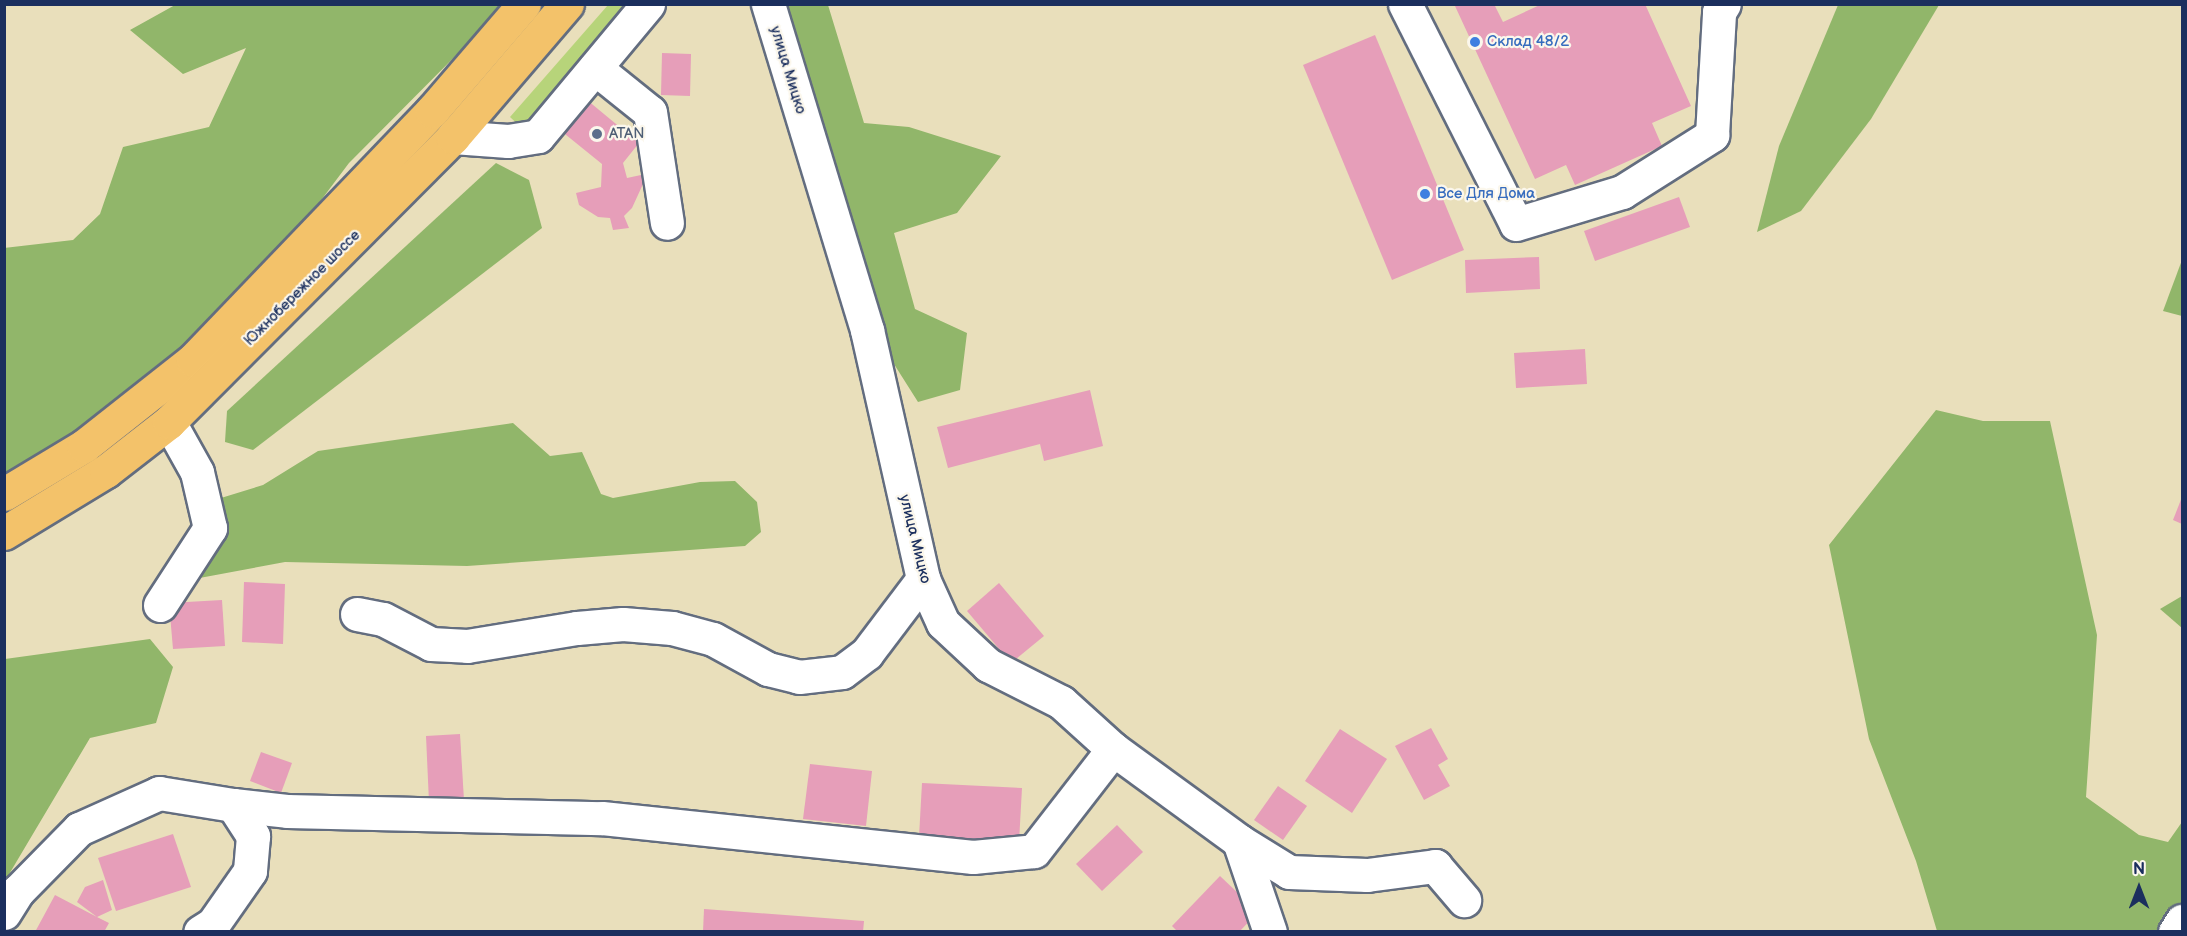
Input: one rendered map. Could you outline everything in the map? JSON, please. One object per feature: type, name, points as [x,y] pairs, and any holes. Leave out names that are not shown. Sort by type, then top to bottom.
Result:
[{"type":"highway","name":"Южнобережное шоссе","points":[[4,494],[84,446],[193,360],[432,111],[524,4]]},
{"type":"highway","name":"Южнобережное шоссе","points":[[4,533],[105,471],[169,422],[453,137],[567,4]]},
{"type":"lane","points":[[453,137],[508,141],[538,136],[648,4]]},
{"type":"lane","name":"улица Мицко","points":[[768,4],[867,330],[923,579],[943,623],[988,665],[1061,702],[1113,749],[1239,841],[1289,872],[1367,875],[1435,866],[1464,900]]},
{"type":"lane","points":[[1405,4],[1516,224],[1622,192],[1712,135],[1719,12],[1724,4]]},
{"type":"lane","points":[[595,68],[650,112],[667,223]]},
{"type":"lane","points":[[160,605],[210,528],[197,472],[169,422]]},
{"type":"lane","points":[[357,614],[383,619],[431,644],[443,645],[467,646],[623,624],[672,628],[714,639],[768,669],[799,677],[842,672],[867,653],[923,579]]},
{"type":"lane","points":[[4,913],[18,891],[78,829],[159,793],[287,811],[602,818],[973,857],[1034,851],[1113,749]]},
{"type":"lane","points":[[200,932],[213,924],[250,871],[253,836],[233,805]]},
{"type":"lane","points":[[1239,841],[1270,932]]},
{"type":"lane","points":[[2175,932],[2182,921]]},
{"type":"green space","points":[[175,5],[506,5],[349,163],[200,361],[5,500],[4,248],[73,240],[100,214],[123,147],[209,127],[246,48],[183,74],[130,30]]},
{"type":"green space","points":[[608,5],[633,5],[524,130],[510,117]]},
{"type":"green space","points":[[772,5],[828,5],[864,123],[909,127],[1001,156],[957,213],[894,233],[915,309],[967,333],[960,390],[918,402],[887,353]]},
{"type":"green space","points":[[1838,5],[1939,5],[1871,119],[1801,211],[1757,232],[1779,146]]},
{"type":"green space","points":[[496,163],[529,180],[542,228],[253,450],[225,442],[227,411]]},
{"type":"green space","points":[[2182,260],[2182,316],[2163,311]]},
{"type":"green space","points":[[1936,410],[1983,421],[2050,421],[2097,635],[2086,797],[2139,835],[2168,842],[2182,822],[2182,931],[1937,931],[1916,861],[1869,739],[1829,545]]},
{"type":"green space","points":[[513,423],[550,456],[582,452],[601,494],[613,498],[700,482],[735,481],[757,502],[761,532],[745,546],[467,566],[285,562],[178,582],[208,546],[221,498],[263,485],[318,451]]},
{"type":"green space","points":[[2182,596],[2182,628],[2160,609]]},
{"type":"green space","points":[[150,639],[173,667],[156,723],[90,738],[5,881],[5,659]]},
{"type":"building","points":[[1494,4],[1503,22],[1542,4],[1645,4],[1691,106],[1652,123],[1662,146],[1575,185],[1566,165],[1535,179],[1455,6]]},
{"type":"building","points":[[1375,35],[1464,250],[1392,280],[1303,65]]},
{"type":"building","points":[[662,53],[691,54],[690,96],[661,95]]},
{"type":"building","points":[[581,95],[639,143],[623,163],[627,178],[641,175],[643,184],[632,208],[624,216],[629,228],[613,230],[610,218],[598,217],[579,205],[576,193],[601,187],[602,164],[555,126]]},
{"type":"building","points":[[1679,197],[1690,227],[1595,261],[1584,231]]},
{"type":"building","points":[[1539,257],[1540,289],[1466,293],[1465,260]]},
{"type":"building","points":[[1585,349],[1587,384],[1516,388],[1514,353]]},
{"type":"building","points":[[1090,390],[1103,446],[1044,461],[1040,444],[948,468],[937,427]]},
{"type":"building","points":[[2182,497],[2182,524],[2173,520]]},
{"type":"building","points":[[244,582],[285,584],[283,644],[242,642]]},
{"type":"building","points":[[999,583],[1044,636],[1011,663],[967,611]]},
{"type":"building","points":[[222,600],[225,646],[173,649],[169,603]]},
{"type":"building","points":[[1431,728],[1448,759],[1438,765],[1450,786],[1424,800],[1395,746]]},
{"type":"building","points":[[1340,729],[1387,759],[1352,813],[1305,781]]},
{"type":"building","points":[[460,734],[464,800],[429,802],[426,736]]},
{"type":"building","points":[[261,752],[292,763],[281,793],[250,781]]},
{"type":"building","points":[[810,764],[872,771],[866,826],[803,819]]},
{"type":"building","points":[[922,783],[1022,788],[1019,842],[919,837]]},
{"type":"building","points":[[1278,786],[1307,806],[1283,840],[1254,820]]},
{"type":"building","points":[[1117,825],[1143,852],[1102,891],[1076,864]]},
{"type":"building","points":[[173,834],[191,887],[116,911],[98,858]]},
{"type":"building","points":[[1220,876],[1258,912],[1239,932],[1178,932],[1172,926]]},
{"type":"building","points":[[103,880],[112,910],[97,917],[77,902],[85,887]]},
{"type":"building","points":[[55,895],[109,923],[104,932],[35,932]]},
{"type":"building","points":[[704,909],[864,921],[863,932],[703,932]]},
{"type":"place","name":"Склад 48/2","points":[[1475,42]]},
{"type":"place","name":"ATAN","points":[[597,134]]},
{"type":"place","name":"Все Для Дома","points":[[1425,194]]}]
